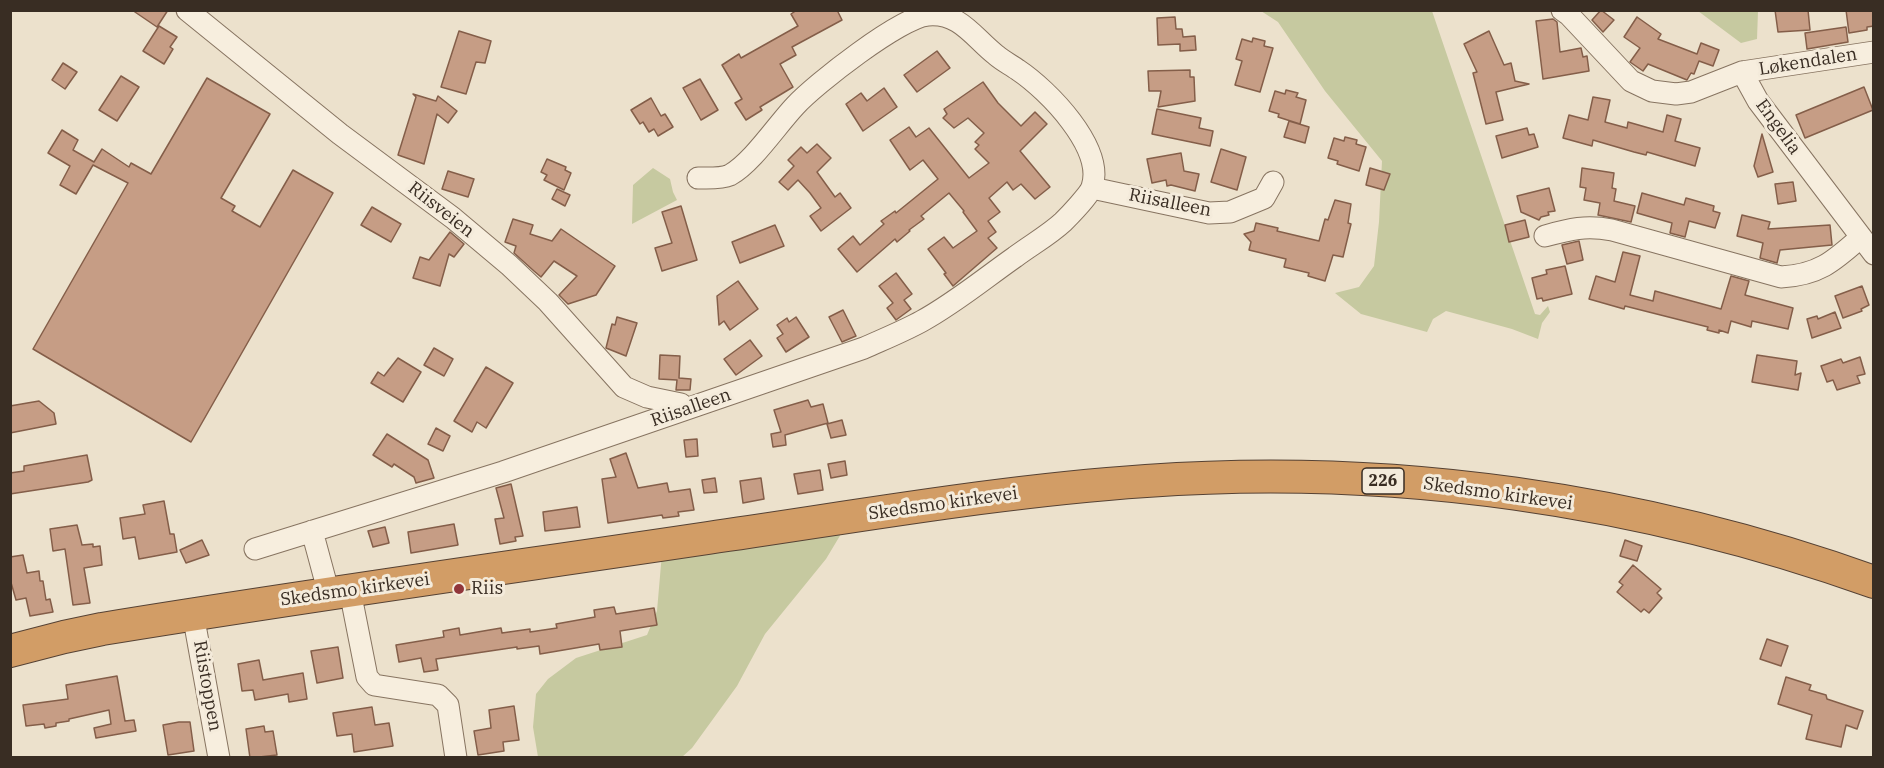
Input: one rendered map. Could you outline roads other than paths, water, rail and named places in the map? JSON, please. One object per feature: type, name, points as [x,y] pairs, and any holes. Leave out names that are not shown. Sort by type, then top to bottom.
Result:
[{"type":"highway","name":"Skedsmo kirkevei","points":[[10,651],[73,635],[340,592],[1024,493],[1146,481],[1256,477],[1415,483],[1548,499],[1635,515],[1728,537],[1874,582]]},
{"type":"street","name":"Riisveien","points":[[187,10],[340,134],[453,218],[509,265],[548,302],[624,387],[647,397],[681,404],[687,410]]},
{"type":"street","points":[[1562,10],[1631,81],[1652,91],[1676,94],[1691,92],[1742,72]]},
{"type":"street","points":[[698,178],[729,175],[748,159],[796,104],[834,71],[904,22],[927,15],[943,15],[957,20],[995,54],[1042,88],[1073,123],[1086,143],[1091,160],[1092,188]]},
{"type":"street","name":"Løkendalen","points":[[1742,72],[1874,52]]},
{"type":"street","name":"Engelia","points":[[1742,72],[1758,101],[1874,254]]},
{"type":"street","name":"Riisalleen","points":[[255,549],[503,472],[864,348],[923,321],[1063,222],[1092,188],[1209,213],[1230,212],[1264,198],[1273,182]]},
{"type":"street","points":[[1545,236],[1574,228],[1603,228],[1781,277],[1800,276],[1818,270],[1836,259],[1860,238]]},
{"type":"street","points":[[312,531],[340,592],[367,677],[374,685],[418,690],[438,695],[448,705],[456,758]]},
{"type":"street","name":"Riistoppen","points":[[193,614],[219,758]]},
{"type":"place","name":"Riis","points":[[459,589]]}]
